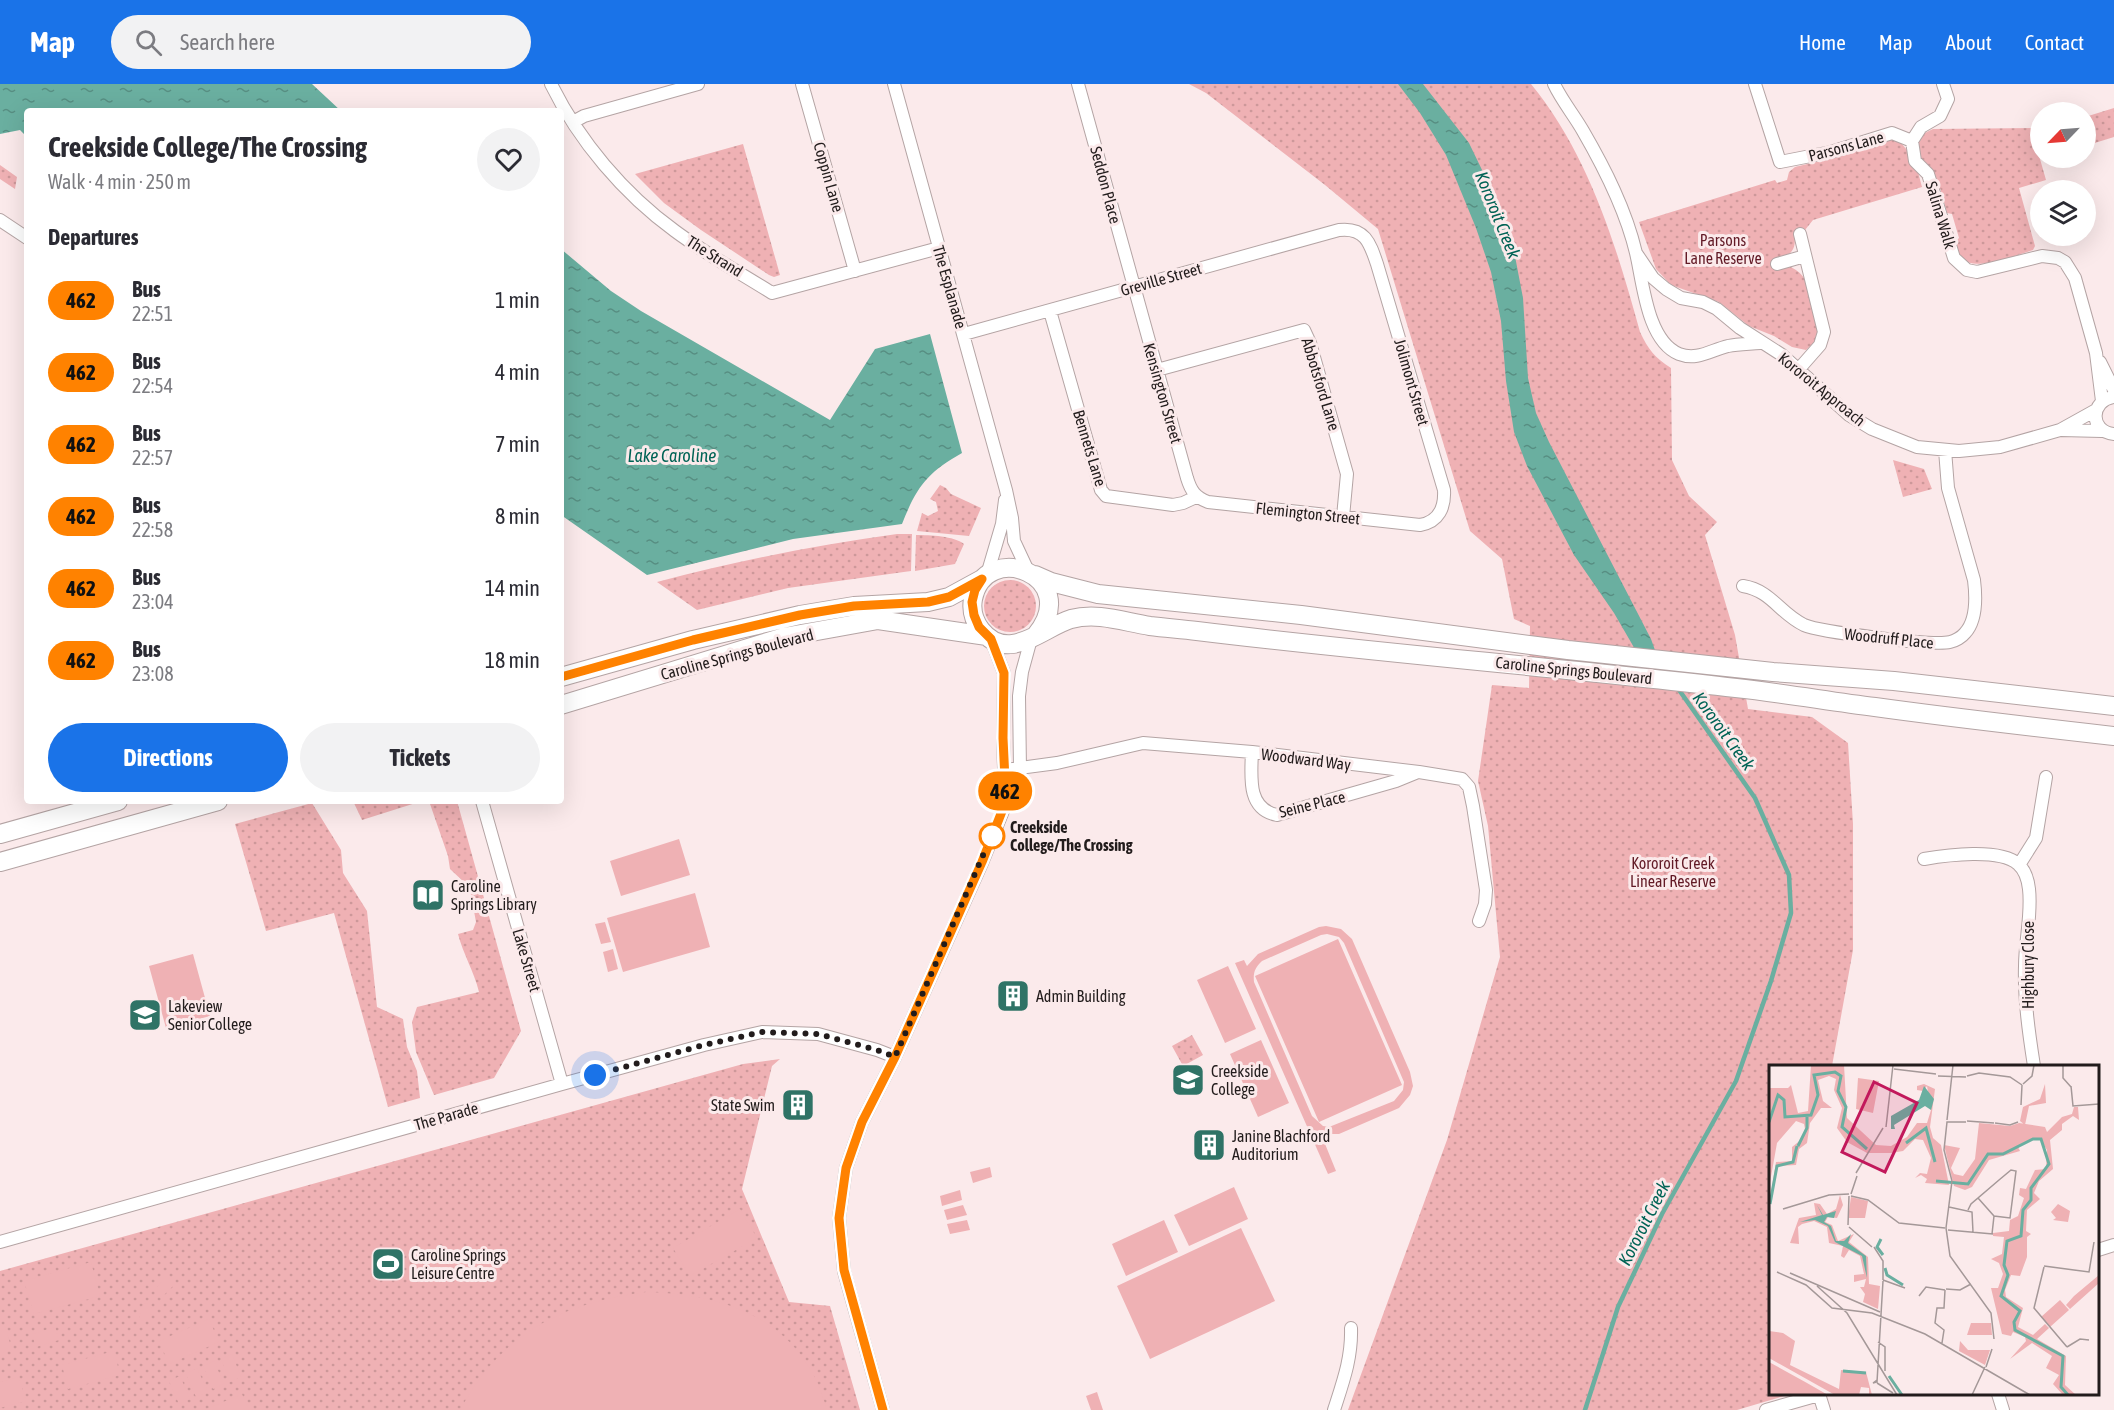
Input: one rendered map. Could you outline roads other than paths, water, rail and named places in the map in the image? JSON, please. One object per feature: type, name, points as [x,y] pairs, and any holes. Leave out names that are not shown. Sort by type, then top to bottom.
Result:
[{"type":"main road","points":[[1007,567],[1018,567],[1031,573],[1044,585],[1049,598],[1047,618],[1034,637],[1011,644],[989,638],[979,627],[972,602],[975,590],[985,577],[1007,567]]},
{"type":"main road","name":"Caroline Springs Boulevard","points":[[1031,573],[1051,582],[1098,594],[1300,615],[1568,650],[1894,681],[2114,706]]},
{"type":"main road","name":"Caroline Springs Boulevard","points":[[564,676],[693,640],[800,615],[854,606],[928,602],[949,597],[985,577]]},
{"type":"main road","name":"Caroline Springs Boulevard","points":[[1034,637],[1069,620],[1087,616],[1301,644],[1740,688],[1873,707],[2114,736]]},
{"type":"main road","name":"Caroline Springs Boulevard","points":[[564,704],[784,638],[878,620],[989,638]]},
{"type":"main road","points":[[0,834],[107,804]]},
{"type":"main road","points":[[0,862],[207,804]]},
{"type":"street","name":"The Strand","points":[[551,84],[573,122],[605,166],[637,198],[674,231],[772,293],[939,249]]},
{"type":"street","points":[[573,122],[584,116],[698,84]]},
{"type":"street","name":"Coppin Lane","points":[[802,84],[855,271]]},
{"type":"street","name":"The Esplanade","points":[[894,84],[1006,490],[1014,541],[1031,573]]},
{"type":"street","name":"Seddon Place","points":[[1078,84],[1134,287]]},
{"type":"street","name":"Kororoit Approach","points":[[1554,84],[1601,163],[1628,224],[1649,307],[1657,333],[1665,345],[1679,354],[1690,357],[1703,356],[1735,345],[1760,343]]},
{"type":"street","name":"Parsons Lane","points":[[1755,84],[1780,162],[1831,152],[1892,133],[1912,141]]},
{"type":"street","points":[[1912,141],[1921,127],[1940,116],[1948,99],[1943,84]]},
{"type":"street","name":"Salina Walk","points":[[1912,141],[1915,161],[1928,174],[1950,247],[1959,265],[1977,272],[2042,256],[2058,258],[2065,262],[2075,278],[2096,353],[2104,402],[2096,421],[2110,435]]},
{"type":"street","points":[[0,220],[24,236]]},
{"type":"street","name":"Greville Street","points":[[964,334],[1340,230],[1350,229],[1359,232]]},
{"type":"street","name":"Jolimont Street","points":[[1359,232],[1371,245],[1444,490],[1443,509],[1433,521],[1420,525]]},
{"type":"street","points":[[1798,370],[1820,345],[1824,332],[1800,234]]},
{"type":"street","name":"Kororoit Approach","points":[[1636,253],[1653,278],[1666,289],[1681,298],[1703,302],[1717,309],[1760,343],[1782,355],[1849,415],[1872,429],[1917,447],[1945,450],[1979,450],[2000,447],[2060,430],[2104,402]]},
{"type":"street","points":[[1777,264],[1805,256]]},
{"type":"street","name":"Kensington Street","points":[[1134,287],[1187,478],[1196,497]]},
{"type":"street","points":[[1649,307],[1653,295],[1666,289]]},
{"type":"street","name":"Bennets Lane","points":[[1050,311],[1101,490],[1106,496],[1173,505],[1196,497]]},
{"type":"street","points":[[1732,321],[1736,337],[1735,345]]},
{"type":"street","name":"Abbotsford Lane","points":[[1157,370],[1304,330],[1310,343],[1347,474],[1343,517]]},
{"type":"street","name":"Salina Walk","points":[[2096,353],[2114,390]]},
{"type":"street","name":"Kororoit Approach","points":[[2060,430],[2110,435]]},
{"type":"street","name":"Woodruff Place","points":[[1743,586],[1760,590],[1796,621],[1819,630],[1928,642],[1950,642],[1958,639],[1970,626],[1976,593],[1948,488],[1945,450]]},
{"type":"street","name":"The Esplanade","points":[[985,577],[1002,524],[1006,490]]},
{"type":"street","name":"Flemington Street","points":[[1196,497],[1208,502],[1420,525]]},
{"type":"street","points":[[883,1410],[844,1270],[839,1218],[846,1168],[862,1122],[895,1057],[982,862],[1020,768],[1019,696],[1022,672],[1034,637]]},
{"type":"street","points":[[989,638],[1004,673],[1003,738],[1006,801]]},
{"type":"street","name":"Woodward Way","points":[[1005,770],[1056,763],[1143,743],[1252,752],[1462,779],[1469,788],[1486,890],[1485,903],[1479,921]]},
{"type":"street","name":"Seine Place","points":[[1252,752],[1251,782],[1258,804],[1265,813],[1277,815],[1396,781],[1419,772]]},
{"type":"street","points":[[1924,859],[1965,854],[2001,857],[2019,865],[2036,838],[2046,777]]},
{"type":"street","name":"Lake Street","points":[[483,804],[562,1084]]},
{"type":"street","name":"Highbury Close","points":[[2019,865],[2028,881],[2029,891],[2025,968],[2028,1027],[2034,1065]]},
{"type":"street","name":"The Parade","points":[[0,1242],[562,1084],[704,1045],[762,1032],[818,1034],[895,1057]]},
{"type":"street","points":[[2099,1249],[2114,1245]]},
{"type":"street","points":[[1334,1410],[1348,1368],[1351,1328]]},
{"type":"street","points":[[1766,1410],[1816,1395]]},
{"type":"street","points":[[1819,1395],[1824,1410]]},
{"type":"street","points":[[1998,1395],[2003,1410]]},
{"type":"water","points":[[0,84],[312,84],[338,108],[24,108],[24,134],[20,130],[0,134]]},
{"type":"water","points":[[1398,84],[1423,84],[1469,143],[1497,201],[1514,251],[1523,298],[1528,378],[1536,413],[1651,639],[1656,653],[1643,663],[1614,613],[1574,555],[1527,466],[1514,432],[1506,381],[1501,321],[1491,272],[1446,155],[1420,113]]},
{"type":"water","name":"Lake Caroline","points":[[564,252],[611,291],[641,311],[830,420],[875,349],[930,334],[962,453],[940,467],[924,482],[902,524],[793,539],[647,575],[564,517]]},
{"type":"waterway","name":"Kororoit Creek","points":[[1585,1410],[1618,1307],[1662,1214],[1736,1081],[1771,981],[1791,913],[1789,875],[1755,798],[1677,687]]},
{"type":"place","name":"Creekside College/The Crossing","points":[[992,836]]},
{"type":"place","name":"Caroline Springs Library","points":[[428,895]]},
{"type":"place","name":"Admin Building","points":[[1013,996]]},
{"type":"place","name":"Lakeview Senior College","points":[[145,1015]]},
{"type":"place","name":"Creekside College","points":[[1188,1080]]},
{"type":"place","name":"State Swim","points":[[798,1105]]},
{"type":"place","name":"Janine Blachford Auditorium","points":[[1209,1145]]},
{"type":"place","name":"Caroline Springs Leisure Centre","points":[[388,1264]]},
{"type":"park label","name":"Parsons Lane Reserve","points":[[1723,249]]},
{"type":"park label","name":"Kororoit Creek Linear Reserve","points":[[1673,872]]}]
